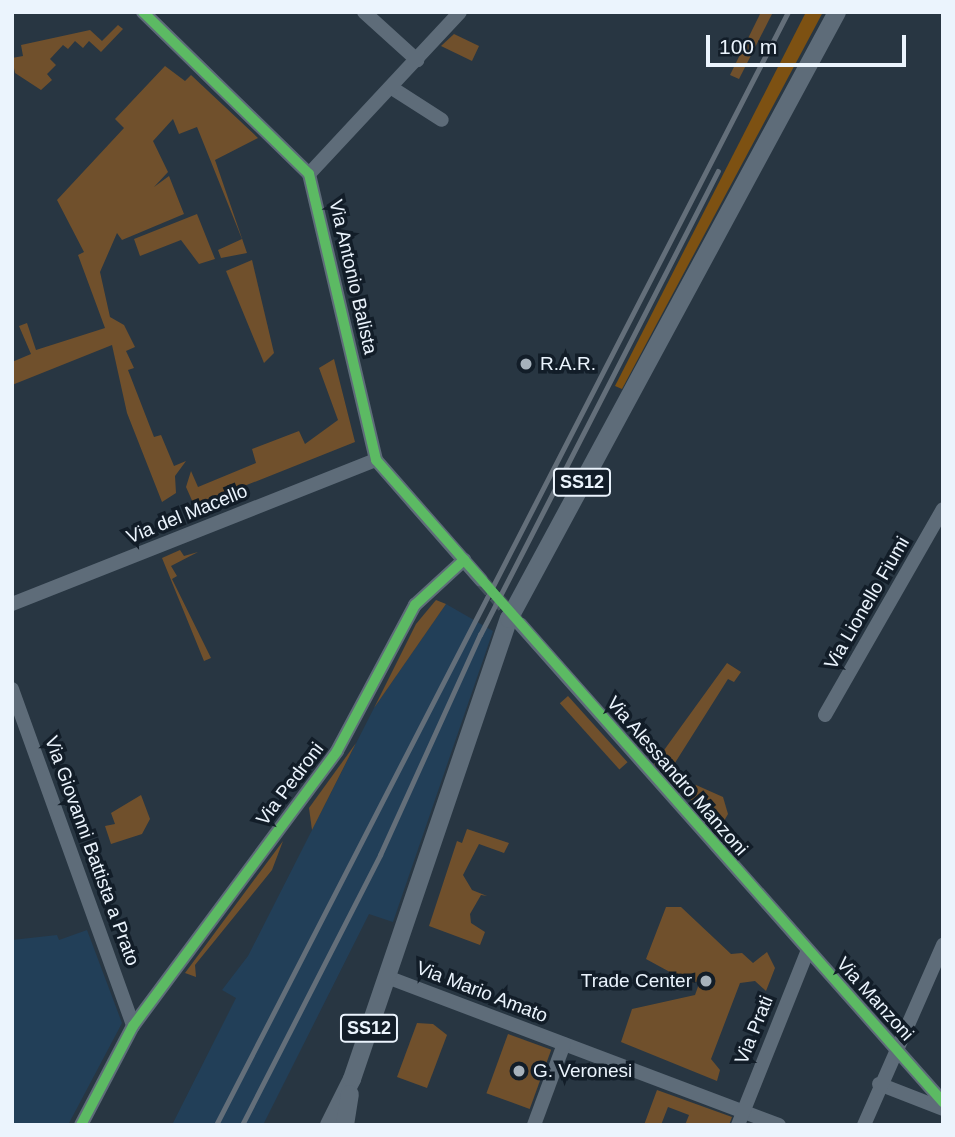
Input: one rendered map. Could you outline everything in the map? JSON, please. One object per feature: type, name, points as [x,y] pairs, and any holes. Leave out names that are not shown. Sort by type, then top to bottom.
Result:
[{"type":"main road","name":"SS12","points":[[329,1125],[352,1079],[509,619],[836,12]]},
{"type":"main road","name":"SS12","points":[[345,1125],[352,1079]]},
{"type":"street","points":[[144,12],[309,174],[460,12]]},
{"type":"street","points":[[364,12],[417,60]]},
{"type":"street","points":[[392,88],[442,120]]},
{"type":"street","name":"Via Antonio Balista","points":[[309,174],[376,460],[481,580]]},
{"type":"street","name":"Via del Macello","points":[[12,604],[376,460]]},
{"type":"street","name":"Via Lionello Fiumi","points":[[825,715],[943,509]]},
{"type":"street","name":"Via Pedroni","points":[[81,1125],[133,1026],[337,751],[415,605],[464,560]]},
{"type":"street","name":"Via Alessandro Manzoni","points":[[520,624],[808,950]]},
{"type":"street","name":"Via Giovanni Battista a Prato","points":[[12,689],[133,1026]]},
{"type":"street","points":[[864,1125],[894,1046],[943,945]]},
{"type":"street","name":"Via Manzoni","points":[[808,950],[943,1102]]},
{"type":"street","name":"Via Prati","points":[[740,1118],[808,950]]},
{"type":"street","name":"Via Mario Amato","points":[[387,977],[564,1044],[740,1118],[779,1125]]},
{"type":"street","points":[[534,1125],[564,1044]]},
{"type":"street","points":[[879,1084],[943,1109]]},
{"type":"shaded area","points":[[761,12],[773,12],[739,79],[730,75]]},
{"type":"shaded area","points":[[806,12],[823,12],[622,389],[615,386]]},
{"type":"shaded area","points":[[118,25],[123,29],[101,52],[89,41],[83,48],[75,41],[68,49],[63,45],[50,59],[56,65],[47,74],[52,80],[41,90],[15,73],[12,58],[23,56],[21,45],[90,30],[102,41]]},
{"type":"shaded area","points":[[454,34],[479,46],[472,61],[441,46]]},
{"type":"shaded area","points":[[165,66],[185,81],[191,75],[258,138],[215,160],[247,253],[221,258],[218,250],[242,239],[197,127],[179,134],[173,119],[153,141],[168,172],[154,187],[169,176],[184,214],[122,240],[117,233],[100,272],[110,317],[124,325],[135,347],[126,351],[134,368],[128,370],[154,437],[161,435],[174,466],[186,461],[175,476],[176,493],[162,502],[127,413],[112,345],[12,385],[12,362],[31,354],[19,326],[27,323],[36,350],[105,328],[78,255],[84,252],[57,200],[124,128],[115,119]]},
{"type":"shaded area","points":[[197,214],[215,259],[199,264],[181,240],[140,256],[134,239]]},
{"type":"shaded area","points":[[252,260],[274,353],[264,363],[226,271]]},
{"type":"shaded area","points":[[334,359],[355,442],[204,502],[205,510],[198,514],[186,487],[191,471],[198,487],[256,463],[252,449],[299,431],[305,444],[338,420],[319,368]]},
{"type":"shaded area","points":[[180,550],[184,556],[198,552],[171,566],[177,576],[172,579],[211,658],[204,661],[162,558]]},
{"type":"shaded area","points":[[436,600],[446,604],[374,708],[416,624]]},
{"type":"shaded area","points":[[446,604],[493,631],[393,922],[369,914],[263,1125],[172,1125],[236,998],[222,990],[248,956],[374,708]]},
{"type":"shaded area","points":[[727,663],[741,672],[734,682],[728,679],[673,766],[680,771],[673,783],[654,764]]},
{"type":"shaded area","points":[[568,696],[628,762],[619,770],[560,703]]},
{"type":"shaded area","points":[[356,743],[312,830],[309,808]]},
{"type":"shaded area","points":[[696,785],[723,797],[728,814],[720,828],[685,794]]},
{"type":"shaded area","points":[[141,795],[150,819],[142,834],[111,844],[105,826],[115,824],[111,813]]},
{"type":"shaded area","points":[[467,829],[509,843],[504,853],[479,844],[463,875],[472,890],[487,896],[481,895],[470,914],[471,923],[485,932],[480,945],[429,926],[457,841],[462,843]]},
{"type":"shaded area","points":[[283,841],[272,870],[195,965],[196,977],[185,973]]},
{"type":"shaded area","points":[[666,907],[681,907],[731,954],[742,953],[753,963],[767,952],[775,968],[766,991],[755,981],[740,983],[711,1059],[720,1070],[717,1081],[621,1042],[632,1009],[695,995],[700,981],[690,983],[646,959]]},
{"type":"shaded area","points":[[87,930],[122,1023],[68,1125],[12,1125],[12,940],[57,935],[59,940]]},
{"type":"shaded area","points":[[417,1023],[433,1024],[447,1035],[427,1088],[397,1077]]},
{"type":"shaded area","name":"G. Veronesi","points":[[508,1034],[551,1050],[530,1109],[486,1093]]},
{"type":"shaded area","points":[[657,1090],[732,1117],[729,1125],[685,1125],[689,1115],[668,1107],[661,1125],[644,1125]]},
{"type":"tunnel","points":[[481,580],[517,621]]},
{"type":"railway","points":[[216,1125],[788,12]]},
{"type":"railway","points":[[242,1125],[380,855],[480,635],[718,171]]},
{"type":"cycle path","points":[[143,12],[309,174],[376,460],[943,1102]]},
{"type":"cycle path","points":[[81,1125],[133,1026],[337,751],[415,605],[464,560]]},
{"type":"place","name":"R.A.R.","points":[[526,364]]},
{"type":"place","name":"Trade Center","points":[[706,981]]},
{"type":"place","name":"G. Veronesi","points":[[519,1071]]}]
